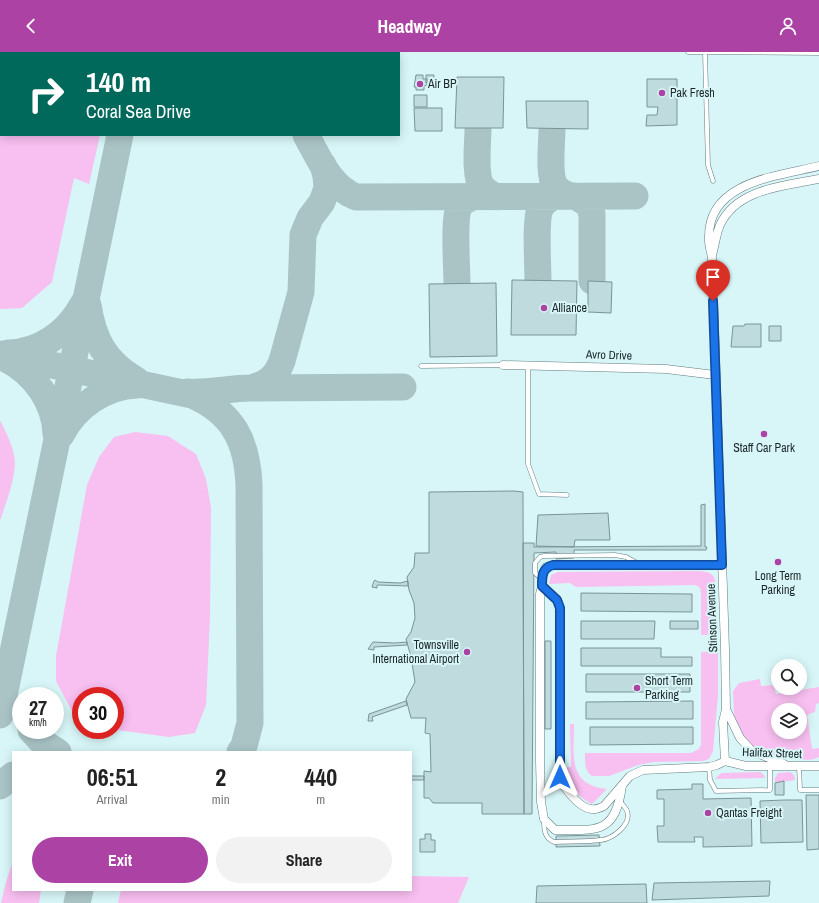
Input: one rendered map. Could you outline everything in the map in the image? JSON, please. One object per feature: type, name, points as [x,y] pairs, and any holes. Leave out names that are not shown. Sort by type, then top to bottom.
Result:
[{"type":"street","points":[[712,258],[708,237],[710,227],[719,205],[727,196],[748,184],[819,166]]},
{"type":"street","points":[[712,258],[720,226],[726,216],[744,198],[775,187],[819,179]]},
{"type":"street","name":"Stinson Avenue","points":[[712,258],[726,709],[723,722],[725,760]]},
{"type":"street","name":"Avro Drive","points":[[503,365],[666,369],[715,374]]},
{"type":"street","points":[[622,785],[620,801],[614,817],[604,826],[593,830],[555,830],[544,819],[541,802],[540,761],[540,594],[544,571],[546,568],[553,565],[722,565]]},
{"type":"street","points":[[542,583],[557,600],[560,608],[560,777],[567,791],[585,808],[592,810],[604,806],[630,776],[643,770],[709,767],[717,765],[725,760]]},
{"type":"street","points":[[726,709],[740,738],[752,752],[787,765]]},
{"type":"street","name":"Halifax Street","points":[[725,760],[746,766],[819,766]]},
{"type":"lane","points":[[688,52],[819,53]]},
{"type":"lane","points":[[705,52],[708,165],[713,181]]},
{"type":"lane","points":[[421,366],[503,365]]},
{"type":"lane","points":[[528,365],[528,464],[538,494],[567,495]]},
{"type":"lane","points":[[542,583],[535,573],[535,563],[544,556],[615,555],[626,557],[641,565]]},
{"type":"lane","points":[[799,766],[800,790],[819,790]]},
{"type":"lane","points":[[709,767],[710,780],[716,791],[770,790],[770,767]]},
{"type":"lane","points":[[544,819],[546,836],[554,842],[602,840],[616,834],[624,826],[627,818],[627,811],[620,801]]},
{"type":"shaded area","points":[[0,136],[100,136],[89,184],[74,178],[52,282],[22,308],[0,309]]},
{"type":"shaded area","points":[[0,420],[11,445],[15,461],[15,469],[12,484],[0,521]]},
{"type":"shaded area","points":[[135,432],[168,436],[196,454],[206,479],[211,508],[210,617],[206,705],[195,733],[169,737],[124,731],[124,687],[72,687],[72,711],[64,696],[64,687],[59,687],[56,681],[56,656],[87,485],[99,457],[114,437]]},
{"type":"shaded area","points":[[699,571],[711,574],[715,579],[716,628],[708,635],[701,635],[701,592],[700,588],[696,585],[576,587],[570,583],[549,584],[551,575],[558,572]]},
{"type":"shaded area","points":[[715,651],[718,653],[718,695],[713,751],[709,759],[703,761],[654,762],[638,765],[609,776],[592,776],[589,774],[586,766],[585,753],[691,753],[699,749],[701,745],[701,652]]},
{"type":"shaded area","points":[[760,679],[761,686],[771,685],[771,695],[807,695],[807,689],[819,687],[819,703],[816,704],[815,712],[807,715],[812,749],[819,748],[819,757],[816,759],[804,760],[789,758],[762,752],[754,748],[748,743],[738,729],[734,716],[733,691],[739,683]]},
{"type":"shaded area","points":[[570,724],[574,724],[574,757],[579,775],[585,781],[594,786],[607,789],[592,804],[572,789],[564,778],[564,768],[571,767]]},
{"type":"shaded area","points":[[760,772],[765,778],[715,779],[721,773]]},
{"type":"shaded area","points":[[790,772],[794,775],[795,780],[775,783],[775,778],[778,773]]},
{"type":"shaded area","points":[[12,864],[12,891],[41,891],[39,903],[1,903]]},
{"type":"shaded area","points":[[412,876],[469,877],[458,903],[118,903],[121,891],[412,891]]},
{"type":"building","name":"Air BP","points":[[416,75],[423,75],[423,79],[427,79],[427,86],[424,85],[424,90],[416,90],[416,87],[414,87]]},
{"type":"building","points":[[426,75],[434,75],[434,83],[426,83]]},
{"type":"building","points":[[457,77],[504,77],[503,128],[455,128]]},
{"type":"building","name":"Pak Fresh","points":[[647,79],[677,79],[677,125],[646,126],[647,115],[657,115],[658,107],[647,107]]},
{"type":"building","points":[[414,95],[427,95],[427,107],[414,107]]},
{"type":"building","points":[[526,101],[588,101],[588,129],[527,128]]},
{"type":"building","points":[[414,108],[442,108],[442,131],[415,131]]},
{"type":"building","name":"Alliance","points":[[512,280],[577,281],[576,335],[511,335]]},
{"type":"building","points":[[588,281],[612,282],[611,313],[588,312]]},
{"type":"building","points":[[496,283],[497,356],[430,357],[429,284]]},
{"type":"building","points":[[745,324],[761,324],[761,347],[731,347],[733,326],[744,326]]},
{"type":"building","points":[[769,326],[781,326],[781,341],[769,341]]},
{"type":"building","name":"Townsville International Airport","points":[[429,492],[523,492],[524,814],[482,814],[482,803],[433,803],[429,798],[424,798],[424,771],[431,772],[430,734],[425,733],[426,718],[411,718],[406,699],[415,682],[411,657],[406,639],[411,632],[415,618],[414,603],[409,590],[407,577],[414,567],[415,553],[429,553]]},
{"type":"building","points":[[705,504],[706,550],[574,550],[574,558],[556,559],[556,552],[534,553],[532,814],[524,814],[523,543],[534,543],[534,547],[701,546],[701,505]]},
{"type":"building","points":[[608,513],[610,540],[575,540],[574,547],[536,546],[538,515]]},
{"type":"building","points":[[375,580],[378,582],[400,583],[408,581],[408,586],[377,585],[377,588],[372,587]]},
{"type":"building","points":[[581,593],[692,594],[692,612],[581,611]]},
{"type":"building","points":[[581,621],[655,621],[654,639],[581,639]]},
{"type":"building","points":[[670,621],[698,621],[698,629],[670,629]]},
{"type":"building","points":[[545,641],[551,641],[551,729],[545,729]]},
{"type":"building","points":[[373,642],[407,642],[407,645],[374,647],[374,650],[368,649]]},
{"type":"building","points":[[581,648],[661,648],[661,657],[692,657],[692,666],[581,666]]},
{"type":"building","points":[[586,674],[690,674],[690,692],[586,692]]},
{"type":"building","points":[[406,701],[407,705],[372,717],[373,721],[368,721],[369,714]]},
{"type":"building","points":[[693,701],[693,719],[586,719],[586,702]]},
{"type":"building","points":[[590,727],[693,727],[693,744],[590,745]]},
{"type":"building","points":[[412,776],[424,776],[424,780],[412,780]]},
{"type":"building","points":[[784,781],[784,795],[775,795],[775,783]]},
{"type":"building","name":"Qantas Freight","points":[[692,784],[703,784],[703,799],[751,798],[752,846],[703,847],[703,837],[694,837],[695,842],[658,842],[657,826],[664,826],[664,799],[657,799],[657,790],[692,789]]},
{"type":"building","points":[[806,795],[819,795],[819,849],[807,850]]},
{"type":"building","points":[[802,800],[803,842],[761,843],[760,801]]},
{"type":"building","points":[[425,834],[431,834],[431,840],[435,840],[435,852],[420,852],[420,839],[425,839]]},
{"type":"building","points":[[599,835],[600,846],[556,847],[556,836]]},
{"type":"building","points":[[770,881],[769,896],[652,900],[654,883]]},
{"type":"building","points":[[646,884],[647,903],[536,903],[537,886]]},
{"type":"taxiway","points":[[478,128],[477,167],[480,182],[485,190],[498,197]]},
{"type":"taxiway","points":[[552,129],[551,166],[553,181],[558,190],[571,196]]},
{"type":"taxiway","points":[[0,715],[120,136]]},
{"type":"taxiway","points":[[307,136],[332,179],[339,186],[356,197],[635,196]]},
{"type":"taxiway","points":[[251,388],[266,382],[274,376],[282,361],[301,292],[303,235],[310,218],[322,202],[327,188],[323,165]]},
{"type":"taxiway","points":[[538,281],[538,215],[545,202],[557,196]]},
{"type":"taxiway","points":[[575,196],[588,204],[592,214],[592,281]]},
{"type":"taxiway","points":[[457,283],[456,231],[458,211],[461,204],[473,197]]},
{"type":"taxiway","points":[[8,353],[32,349],[52,339],[70,323],[83,304]]},
{"type":"taxiway","points":[[88,305],[93,329],[102,348],[116,365],[136,380]]},
{"type":"taxiway","points":[[0,354],[192,395],[218,410],[235,430],[245,454],[249,484],[250,723],[244,746],[241,751]]},
{"type":"taxiway","points":[[6,359],[25,372],[34,380],[41,390],[52,411],[56,434]]},
{"type":"taxiway","points":[[61,435],[74,416],[92,400],[114,389],[137,385]]},
{"type":"taxiway","points":[[187,392],[251,388],[403,387]]},
{"type":"taxiway","points":[[39,739],[56,751]]},
{"type":"taxiway","points":[[0,786],[12,776]]},
{"type":"taxiway","points":[[77,903],[80,891]]},
{"type":"place","name":"Air BP","points":[[420,84]]},
{"type":"place","name":"Pak Fresh","points":[[662,93]]},
{"type":"place","name":"Alliance","points":[[544,308]]},
{"type":"place","name":"Staff Car Park","points":[[764,434]]},
{"type":"place","name":"Long Term Parking","points":[[778,562]]},
{"type":"place","name":"Townsville International Airport","points":[[467,652]]},
{"type":"place","name":"Short Term Parking","points":[[637,688]]},
{"type":"place","name":"Qantas Freight","points":[[708,813]]},
{"type":"route","points":[[560,777],[560,608],[557,600],[542,586],[542,575],[546,568],[553,565],[722,565],[713,301]]}]
